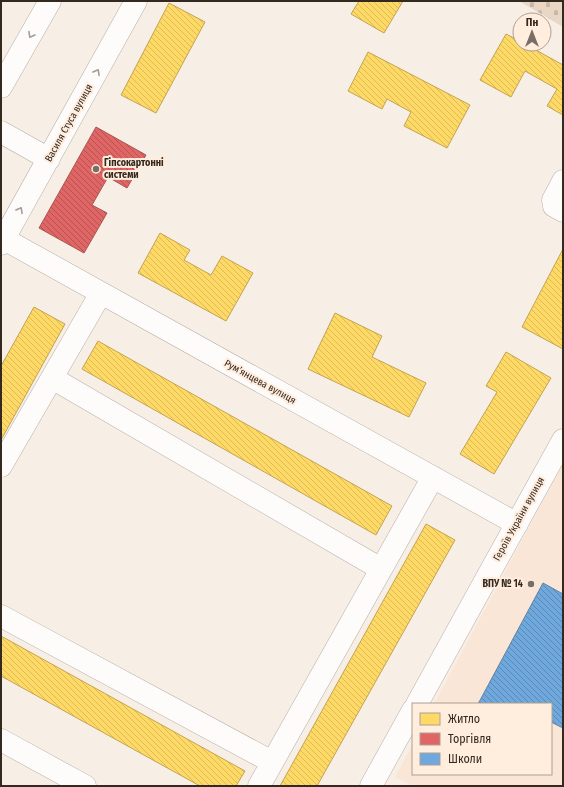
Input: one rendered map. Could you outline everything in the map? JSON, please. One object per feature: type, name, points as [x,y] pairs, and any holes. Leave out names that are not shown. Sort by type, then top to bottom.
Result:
[{"type":"street","points":[[1,87],[50,1]]},
{"type":"street","name":"Василя Стуса вулиця","points":[[2,242],[136,1]]},
{"type":"street","points":[[1,132],[49,159]]},
{"type":"street","points":[[563,181],[554,200],[554,206],[563,211]]},
{"type":"street","name":"Рум’янцева вулиця","points":[[2,242],[101,293],[517,524]]},
{"type":"street","points":[[1,466],[101,293]]},
{"type":"street","points":[[52,378],[381,569]]},
{"type":"street","name":"Героїв України вулиця","points":[[418,703],[563,440]]},
{"type":"street","points":[[259,786],[433,477]]},
{"type":"street","points":[[1,616],[272,762]]},
{"type":"street","points":[[371,786],[412,712]]},
{"type":"street","points":[[1,740],[85,786]]},
{"type":"shaded area","name":"ВПУ № 14","points":[[563,464],[563,786],[413,786],[395,777],[412,746],[412,775],[552,775],[552,703],[435,703]]},
{"type":"green space","points":[[519,1],[563,1],[563,27],[552,20],[552,12],[538,12]]},
{"type":"building: Житло","points":[[359,1],[403,1],[384,33],[351,14]]},
{"type":"building: Житло","points":[[169,3],[205,22],[156,113],[121,95]]},
{"type":"building: Житло","points":[[506,34],[512,37],[512,52],[539,52],[563,65],[563,115],[547,106],[557,89],[525,71],[511,97],[480,80]]},
{"type":"building: Житло","points":[[368,52],[470,105],[447,148],[404,126],[411,112],[387,99],[382,109],[348,91]]},
{"type":"building: Житло","points":[[160,233],[190,250],[184,260],[211,275],[222,256],[253,273],[226,321],[138,273]]},
{"type":"building: Житло","points":[[563,249],[563,349],[522,327]]},
{"type":"building: Житло","points":[[34,307],[65,324],[1,440],[1,366]]},
{"type":"building: Житло","points":[[335,313],[382,336],[372,357],[426,383],[409,417],[308,369]]},
{"type":"building: Житло","points":[[98,341],[392,506],[376,535],[82,369]]},
{"type":"building: Житло","points":[[506,352],[551,378],[494,474],[460,454],[497,392],[486,386]]},
{"type":"building: Житло","points":[[426,524],[455,540],[317,786],[280,786]]},
{"type":"building: Житло","points":[[1,636],[245,771],[236,786],[200,786],[1,676]]},
{"type":"building: Торгівля","points":[[96,127],[146,155],[127,188],[108,177],[92,205],[107,213],[84,253],[39,228]]},
{"type":"building: Школи","points":[[543,583],[563,594],[563,728],[552,722],[552,703],[479,703]]},
{"type":"place","name":"Гіпсокартонні системи","points":[[96,169]]},
{"type":"place","name":"ВПУ № 14","points":[[531,584]]}]
